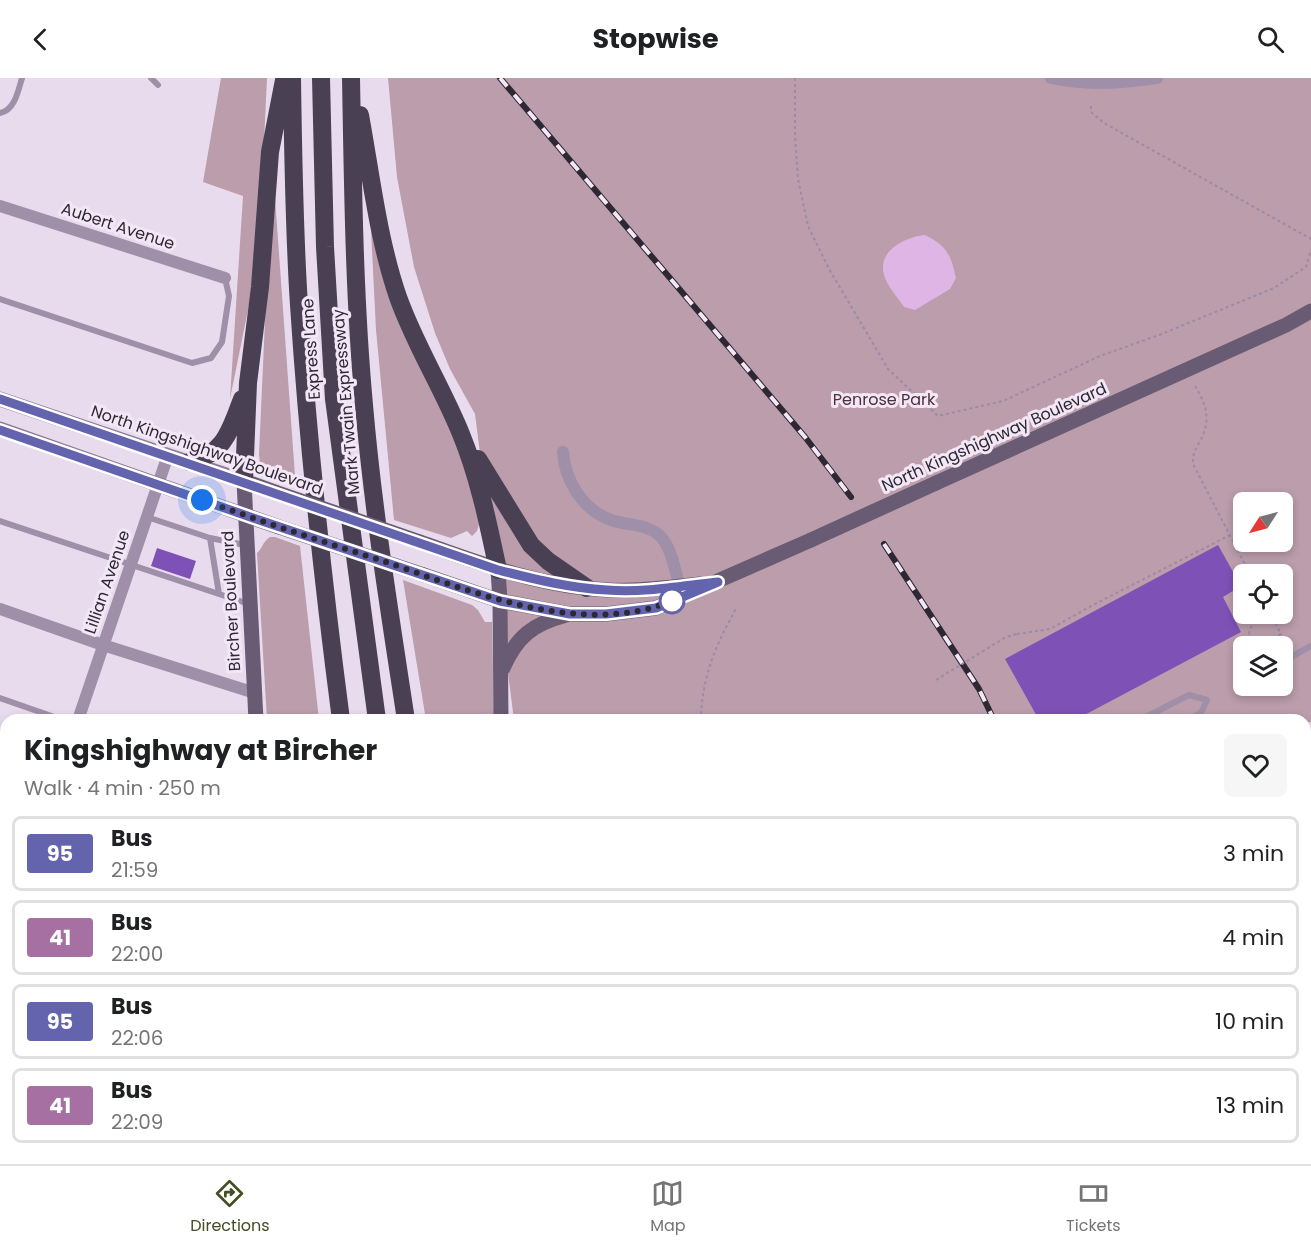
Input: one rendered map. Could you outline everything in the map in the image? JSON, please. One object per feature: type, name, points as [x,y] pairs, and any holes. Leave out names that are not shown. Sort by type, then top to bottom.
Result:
[{"type":"highway","points":[[244,481],[248,383],[260,287],[270,152],[284,78]]},
{"type":"highway","points":[[291,78],[298,281],[304,375],[327,610],[340,714]]},
{"type":"highway","name":"Express Lane","points":[[321,78],[325,248],[334,399],[376,714]]},
{"type":"highway","points":[[352,78],[382,234],[398,296],[425,361],[460,432],[531,545],[548,561],[587,588]]},
{"type":"highway","name":"Mark Twain Expressway","points":[[352,78],[355,258],[364,405],[374,500],[404,714]]},
{"type":"highway","points":[[189,462],[206,456],[222,443],[228,434],[248,383]]},
{"type":"highway","points":[[460,432],[482,494],[498,570]]},
{"type":"main road","name":"North Kingshighway Boulevard","points":[[0,429],[279,527],[500,601],[570,614],[606,614],[656,608],[718,582],[1286,325],[1311,310]]},
{"type":"main road","name":"North Kingshighway Boulevard","points":[[1286,325],[1311,321]]},
{"type":"main road","name":"North Kingshighway Boulevard","points":[[0,399],[498,570],[557,585],[609,591],[718,582]]},
{"type":"main road","name":"Bircher Boulevard","points":[[244,481],[256,714]]},
{"type":"main road","points":[[498,570],[501,714]]},
{"type":"main road","points":[[501,674],[511,650],[528,632],[545,620],[570,614]]},
{"type":"street","points":[[1051,78],[1077,83],[1109,84],[1157,78]]},
{"type":"street","name":"Aubert Avenue","points":[[0,206],[225,279]]},
{"type":"street","points":[[563,452],[564,464],[580,498],[611,520],[646,527],[660,536],[670,550],[680,586]]},
{"type":"street","name":"Lillian Avenue","points":[[80,714],[168,455]]},
{"type":"street","points":[[0,609],[103,645],[255,693]]},
{"type":"lane","points":[[0,113],[4,113],[13,106],[22,78]]},
{"type":"lane","points":[[151,78],[158,85]]},
{"type":"lane","points":[[0,299],[192,363],[211,358],[222,342],[229,296],[225,279]]},
{"type":"lane","points":[[147,517],[210,538],[246,545]]},
{"type":"lane","points":[[0,521],[249,603]]},
{"type":"lane","points":[[210,538],[219,594]]},
{"type":"lane","points":[[1293,656],[1311,646]]},
{"type":"lane","points":[[1152,714],[1189,695],[1207,700],[1200,714]]},
{"type":"lane","points":[[0,698],[46,714]]},
{"type":"path","points":[[795,78],[798,179],[808,226],[829,269],[888,369],[938,416],[1003,401],[1100,356],[1159,335],[1274,288],[1306,267],[1311,250]]},
{"type":"path","points":[[1091,106],[1091,112],[1104,123],[1311,239]]},
{"type":"path","points":[[1195,386],[1207,412],[1208,424],[1192,456],[1193,464],[1245,564]]},
{"type":"path","points":[[936,681],[1006,637],[1050,629],[1093,604],[1230,535]]},
{"type":"path","points":[[701,714],[702,698],[710,667],[719,641],[736,608]]},
{"type":"path","points":[[1252,624],[1249,634],[1255,646],[1281,634],[1276,624]]},
{"type":"green space","points":[[221,78],[267,78],[262,185],[251,295],[230,399],[243,196],[203,182]]},
{"type":"green space","name":"Penrose Park","points":[[388,78],[1311,78],[1311,714],[513,714],[475,414],[450,369],[435,333],[414,267],[397,177]]},
{"type":"green space","points":[[274,184],[295,476],[268,477],[260,464],[259,454],[268,254]]},
{"type":"green space","points":[[371,230],[464,460],[479,524],[472,536],[467,531],[451,538],[394,520],[376,330]]},
{"type":"green space","points":[[270,537],[275,537],[300,546],[318,714],[267,714],[257,553]]},
{"type":"green space","points":[[403,580],[472,605],[485,622],[492,622],[494,714],[425,714]]},
{"type":"sand","points":[[925,235],[947,252],[956,278],[950,289],[915,310],[904,307],[890,288],[885,279],[883,266],[885,258],[895,246],[917,236]]},
{"type":"building","points":[[1218,545],[1233,572],[1233,591],[1223,597],[1233,616],[1233,624],[1237,624],[1241,632],[1086,714],[1036,714],[1005,659]]},
{"type":"building","points":[[157,548],[196,561],[190,579],[151,566]]},
{"type":"railway","points":[[500,78],[805,437],[851,497]]},
{"type":"railway","points":[[884,544],[979,689],[991,714]]},
{"type":"bus line","name":"95","points":[[0,399],[498,570],[557,585],[609,591],[718,582],[656,608],[606,614],[570,614],[500,601],[0,430]]},
{"type":"route","points":[[202,500],[500,601],[570,614],[606,614],[656,608],[677,599],[672,601]]}]
